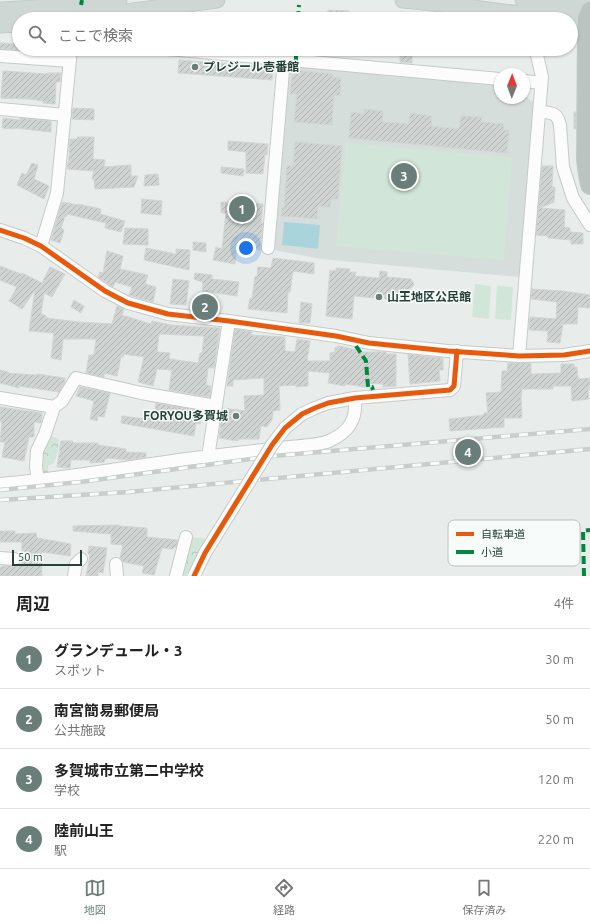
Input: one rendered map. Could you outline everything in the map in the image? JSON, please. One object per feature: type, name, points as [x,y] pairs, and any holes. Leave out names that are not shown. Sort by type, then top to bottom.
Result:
[{"type":"highway","points":[[589,13],[586,160],[590,185]]},
{"type":"main road","points":[[0,10],[119,0]]},
{"type":"main road","points":[[126,12],[218,0]]},
{"type":"main road","points":[[403,0],[522,11],[556,12]]},
{"type":"main road","points":[[578,13],[589,13]]},
{"type":"main road","points":[[0,25],[12,24]]},
{"type":"street","points":[[0,14],[12,15]]},
{"type":"street","points":[[0,56],[70,61]]},
{"type":"street","points":[[41,246],[57,192],[70,56]]},
{"type":"street","points":[[242,56],[494,78]]},
{"type":"street","points":[[519,356],[542,77],[537,56]]},
{"type":"street","points":[[268,248],[284,60]]},
{"type":"street","points":[[530,82],[541,83]]},
{"type":"street","points":[[0,108],[65,115]]},
{"type":"street","points":[[539,112],[555,115],[558,118],[560,125],[563,167],[573,198],[590,225]]},
{"type":"street","points":[[0,230],[24,238],[41,246],[105,291],[128,303],[168,314],[336,336],[369,343],[457,352],[519,356],[564,355],[590,352]]},
{"type":"street","points":[[208,457],[229,321]]},
{"type":"street","points":[[194,576],[216,534],[272,445],[285,428],[302,414],[328,403],[354,398],[450,390],[454,386],[457,352]]},
{"type":"street","points":[[38,481],[36,467],[37,451],[46,434],[54,407],[62,401],[76,378],[141,393],[216,406]]},
{"type":"street","points":[[0,398],[54,407]]},
{"type":"street","points":[[0,484],[38,481],[328,442],[344,433],[354,419],[356,407],[354,398]]},
{"type":"street","points":[[176,576],[186,537]]},
{"type":"street","points":[[0,558],[14,559]]},
{"type":"street","points":[[74,576],[76,564],[81,559]]},
{"type":"street","points":[[116,564],[117,576]]},
{"type":"shaded area","points":[[289,66],[494,83],[494,104],[530,104],[530,100],[534,103],[519,277],[321,259],[274,250]]},
{"type":"green space","points":[[346,143],[512,158],[504,260],[336,246]]},
{"type":"green space","points":[[475,284],[491,286],[489,319],[472,317]]},
{"type":"green space","points":[[497,286],[513,287],[511,320],[495,319]]},
{"type":"green space","points":[[50,436],[59,439],[57,455],[54,462],[48,466],[48,475],[41,476],[43,453]]},
{"type":"green space","points":[[192,537],[218,540],[201,576],[183,576]]},
{"type":"water","points":[[284,222],[320,225],[318,249],[282,245]]},
{"type":"building","points":[[328,10],[349,11],[349,12],[328,12]]},
{"type":"building","points":[[0,43],[12,44],[12,50],[0,49]]},
{"type":"building","points":[[400,56],[412,56],[412,63],[400,62]]},
{"type":"building","points":[[179,60],[273,67],[272,80],[178,73]]},
{"type":"building","points":[[293,70],[333,74],[332,77],[341,78],[340,96],[334,95],[332,125],[294,122],[297,94],[290,94]]},
{"type":"building","points":[[3,71],[47,74],[61,73],[60,82],[56,82],[55,104],[43,103],[43,101],[29,99],[1,98]]},
{"type":"building","points":[[73,108],[94,109],[94,120],[72,119]]},
{"type":"building","points":[[364,109],[383,111],[382,122],[409,124],[410,113],[432,116],[431,126],[459,129],[461,116],[482,117],[481,122],[504,124],[503,130],[509,130],[507,153],[349,138],[351,112],[364,114]]},
{"type":"building","points":[[574,112],[576,112],[576,129],[574,129]]},
{"type":"building","points":[[3,118],[51,121],[51,132],[2,128]]},
{"type":"building","points":[[77,137],[94,137],[93,159],[105,160],[104,167],[131,165],[131,176],[138,176],[134,187],[95,189],[94,179],[92,179],[94,171],[67,169],[70,152],[70,139],[77,139]]},
{"type":"building","points":[[228,141],[268,144],[267,155],[265,154],[263,174],[246,173],[246,152],[228,150]]},
{"type":"building","points":[[295,142],[342,146],[338,199],[331,199],[330,207],[318,206],[317,219],[281,216],[282,208],[284,208],[287,166],[293,166]]},
{"type":"building","points":[[32,163],[38,165],[34,179],[49,186],[44,199],[17,185],[22,173],[26,175]]},
{"type":"building","points":[[542,166],[553,166],[552,187],[555,187],[554,202],[540,208],[565,210],[564,227],[570,228],[570,232],[583,233],[583,244],[571,244],[571,240],[548,238],[548,236],[536,235]]},
{"type":"building","points":[[221,167],[244,169],[243,176],[221,173]]},
{"type":"building","points":[[158,174],[159,185],[144,186],[145,175]]},
{"type":"building","points":[[142,199],[162,201],[161,215],[141,213]]},
{"type":"building","points":[[62,202],[101,209],[100,214],[125,221],[121,232],[105,228],[106,223],[67,214],[61,228],[64,230],[60,243],[51,240]]},
{"type":"building","points":[[221,202],[263,204],[261,223],[263,223],[260,250],[237,246],[235,264],[213,260],[216,247],[222,249],[226,213],[221,213]]},
{"type":"building","points":[[125,228],[148,229],[148,245],[123,244]]},
{"type":"building","points":[[193,242],[206,243],[206,252],[193,250]]},
{"type":"building","points":[[146,248],[176,254],[176,249],[190,250],[189,270],[144,260]]},
{"type":"building","points":[[107,251],[123,256],[120,269],[148,275],[145,284],[156,287],[153,302],[129,295],[132,287],[115,282],[113,287],[98,277],[100,272],[103,273]]},
{"type":"building","points":[[273,258],[314,263],[314,274],[293,271],[290,292],[288,292],[287,313],[248,309],[250,298],[252,299],[255,276],[257,277],[258,267],[271,268]]},
{"type":"building","points":[[0,266],[21,274],[22,273],[42,283],[50,267],[65,274],[52,297],[44,293],[41,314],[46,316],[46,318],[112,324],[117,306],[124,309],[122,315],[151,324],[152,321],[171,325],[220,328],[214,368],[208,368],[206,385],[211,386],[210,397],[169,390],[172,370],[157,369],[153,386],[138,382],[144,357],[124,354],[123,357],[121,357],[117,376],[104,373],[104,377],[86,373],[89,355],[94,355],[96,339],[63,339],[61,360],[51,358],[54,333],[29,331],[35,290],[22,309],[9,301],[17,287],[0,280]],"holes":[[[159,334],[204,336],[202,353],[200,353],[198,363],[169,359],[170,353],[157,352]]]},
{"type":"building","points":[[336,268],[350,269],[349,272],[356,272],[355,276],[379,278],[380,271],[387,272],[387,277],[411,279],[414,285],[410,289],[409,301],[354,296],[352,319],[326,316],[330,270],[336,271]]},
{"type":"building","points":[[195,273],[212,275],[212,279],[239,282],[237,296],[210,292],[210,311],[201,310],[203,282],[194,279]]},
{"type":"building","points":[[173,279],[189,281],[186,305],[170,304]]},
{"type":"building","points":[[532,289],[563,291],[590,295],[590,308],[578,307],[577,324],[563,324],[560,343],[547,342],[548,331],[529,330],[530,317],[556,319],[557,302],[531,299]]},
{"type":"building","points":[[74,300],[84,306],[81,313],[71,307]]},
{"type":"building","points":[[301,302],[312,304],[310,323],[299,323]]},
{"type":"building","points":[[235,329],[252,332],[251,335],[285,337],[285,351],[295,352],[297,339],[310,341],[307,361],[330,361],[330,353],[335,352],[335,348],[339,346],[356,350],[356,352],[386,352],[386,354],[396,354],[396,386],[383,387],[383,384],[365,383],[365,387],[345,384],[345,386],[328,383],[330,373],[308,371],[308,386],[279,386],[280,410],[273,411],[272,420],[267,427],[261,426],[259,439],[238,439],[238,441],[219,438],[223,408],[245,411],[244,396],[264,395],[264,378],[233,380],[233,386],[227,386]]},
{"type":"building","points":[[408,354],[443,358],[443,370],[439,370],[440,381],[410,384]]},
{"type":"building","points":[[508,363],[531,363],[531,374],[561,373],[561,364],[574,364],[574,367],[577,367],[578,379],[590,378],[590,389],[588,389],[589,399],[572,401],[571,386],[553,386],[553,389],[522,389],[522,418],[504,418],[504,427],[450,431],[449,419],[484,415],[484,413],[488,413],[486,393],[501,392],[502,371],[507,371]]},
{"type":"building","points":[[0,370],[8,373],[37,374],[65,378],[64,384],[59,392],[19,386],[19,388],[0,383]]},
{"type":"building","points":[[80,387],[110,393],[104,417],[98,416],[97,421],[90,419],[94,401],[76,396]]},
{"type":"building","points":[[156,403],[203,411],[200,424],[196,423],[194,436],[121,423],[122,416],[146,419],[146,416],[154,418]]},
{"type":"building","points":[[0,407],[42,413],[41,423],[34,422],[34,437],[29,437],[24,461],[2,457],[5,442],[0,442],[2,422],[0,422]]},
{"type":"building","points":[[61,441],[73,441],[73,443],[98,443],[98,445],[126,449],[126,452],[146,453],[146,457],[127,460],[108,458],[105,459],[104,462],[90,463],[90,460],[71,460],[70,468],[57,467]]},
{"type":"building","points":[[119,525],[147,528],[147,537],[178,540],[176,547],[173,549],[162,548],[154,575],[142,573],[144,566],[123,562],[120,558],[123,545],[111,544],[111,534],[73,531],[73,526]]},
{"type":"building","points":[[0,531],[15,531],[15,534],[36,533],[37,538],[71,544],[70,556],[41,552],[42,576],[0,576],[0,567],[17,566],[22,564],[22,542],[0,542]]},
{"type":"building","points":[[89,546],[107,548],[103,573],[98,572],[98,576],[86,576],[90,555],[88,554]]},
{"type":"railway","points":[[0,490],[80,482],[273,456],[590,429]]},
{"type":"railway","points":[[0,500],[128,492],[590,449]]},
{"type":"marked path","points":[[81,5],[82,0]]},
{"type":"marked path","points":[[298,12],[299,5]]},
{"type":"marked path","points":[[296,56],[296,61]]},
{"type":"marked path","points":[[356,346],[366,361],[368,387],[372,387],[373,390]]},
{"type":"marked path","points":[[584,576],[583,531],[590,530]]},
{"type":"cycle path","points":[[0,230],[24,238],[41,246],[105,291],[128,303],[168,314],[336,336],[369,343],[448,351],[519,356],[564,355],[590,351]]},
{"type":"cycle path","points":[[194,576],[205,553],[272,445],[285,428],[302,414],[328,403],[355,398],[450,390],[454,386],[457,351]]},
{"type":"place","name":"プレジール壱番館","points":[[195,67]]},
{"type":"place","name":"多賀城市立第二中学校","points":[[404,176]]},
{"type":"place","name":"グランデュール・3","points":[[242,209]]},
{"type":"place","name":"山王地区公民館","points":[[379,297]]},
{"type":"place","name":"南宮簡易郵便局","points":[[205,307]]},
{"type":"place","name":"FORYOU多賀城","points":[[236,416]]},
{"type":"place","name":"陸前山王","points":[[468,452]]}]
